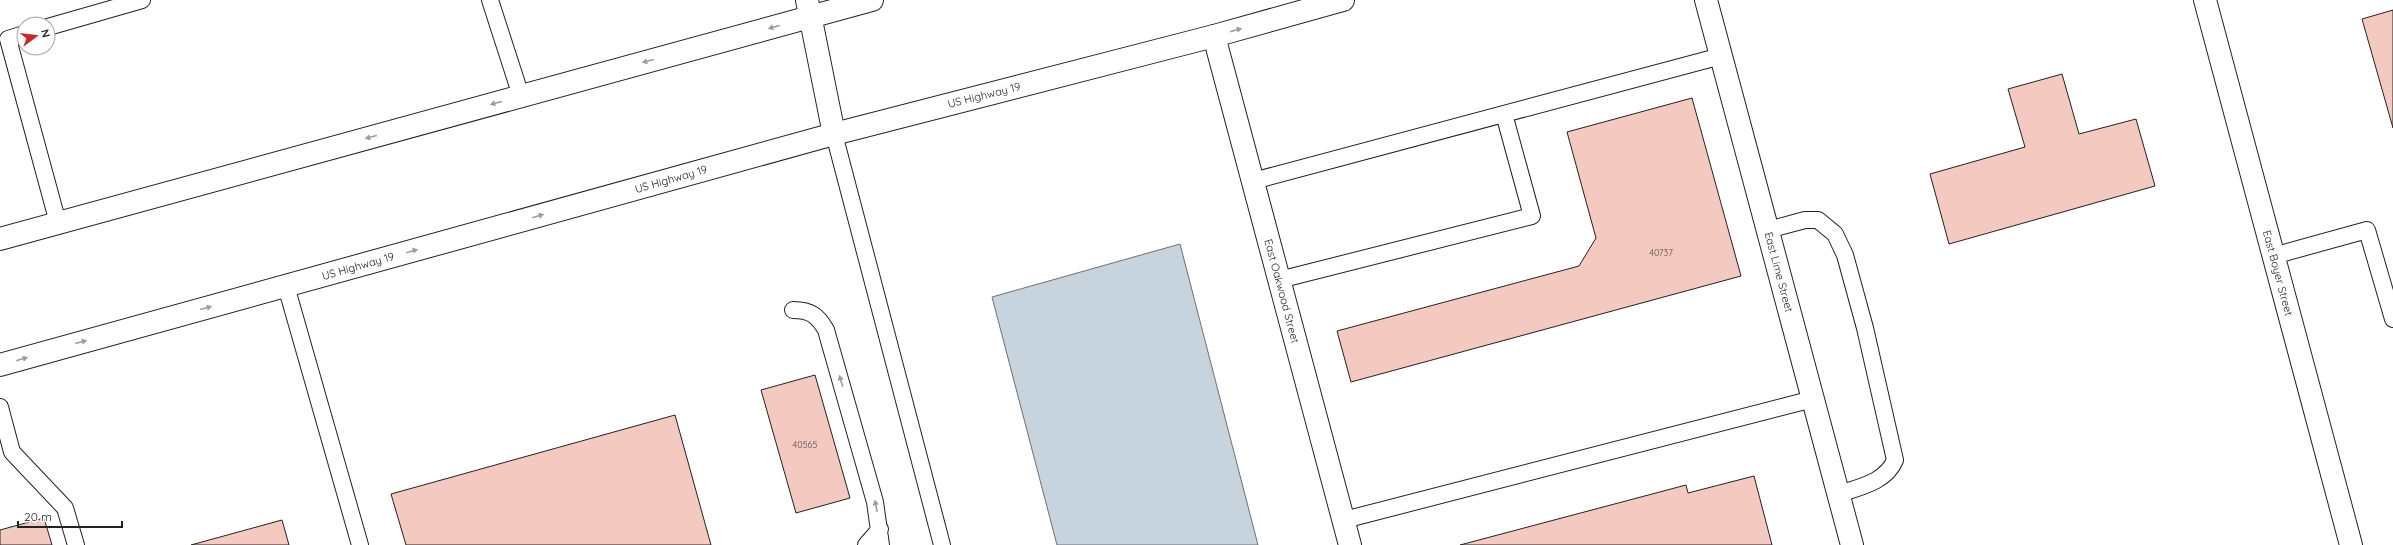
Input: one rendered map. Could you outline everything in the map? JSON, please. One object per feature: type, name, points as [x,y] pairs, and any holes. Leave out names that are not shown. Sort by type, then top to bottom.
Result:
[{"type":"main road","points":[[0,239],[521,96],[809,8],[872,0]]},
{"type":"main road","name":"US Highway 19","points":[[0,365],[834,134],[1214,36],[1343,0]]},
{"type":"main road","name":"East Lime Street","points":[[1706,0],[1852,545]]},
{"type":"main road","name":"East Boyer Street","points":[[2205,0],[2351,545]]},
{"type":"main road","points":[[809,8],[834,134]]},
{"type":"main road","name":"East Oakwood Street","points":[[1214,36],[1350,545]]},
{"type":"lane","points":[[56,25],[142,0]]},
{"type":"lane","points":[[490,0],[521,96]]},
{"type":"lane","points":[[16,36],[8,39],[58,223]]},
{"type":"lane","points":[[1253,182],[1721,56]]},
{"type":"lane","points":[[1279,280],[1532,216],[1504,114]]},
{"type":"lane","points":[[834,134],[942,545]]},
{"type":"lane","points":[[1768,230],[1805,220],[1818,220],[1835,234],[1845,255],[1866,328],[1895,460],[1892,468],[1883,477],[1861,487],[1838,494]]},
{"type":"lane","points":[[2273,256],[2366,230],[2393,319]]},
{"type":"lane","points":[[286,286],[360,545]]},
{"type":"lane","points":[[794,310],[805,310],[818,317],[826,330],[875,502],[881,537],[866,545]]},
{"type":"lane","points":[[1344,520],[1813,399]]},
{"type":"lane","points":[[0,407],[12,452],[65,508],[76,545]]},
{"type":"shaded area","points":[[1180,244],[1258,545],[1057,545],[992,297]]},
{"type":"building","points":[[2393,10],[2393,128],[2362,19]]},
{"type":"building","points":[[2062,74],[2079,134],[2136,119],[2155,186],[1949,244],[1930,174],[2025,147],[2008,89]]},
{"type":"building","points":[[1692,98],[1741,276],[1351,382],[1337,331],[1579,266],[1596,238],[1567,132]]},
{"type":"building","points":[[815,375],[850,498],[796,513],[761,390]]},
{"type":"building","points":[[675,415],[711,545],[406,545],[391,494]]},
{"type":"building","points":[[1754,476],[1772,545],[1460,545],[1686,485],[1688,493]]},
{"type":"building","points":[[44,518],[52,545],[0,545],[0,530]]},
{"type":"building","points":[[282,520],[289,545],[191,545]]}]
